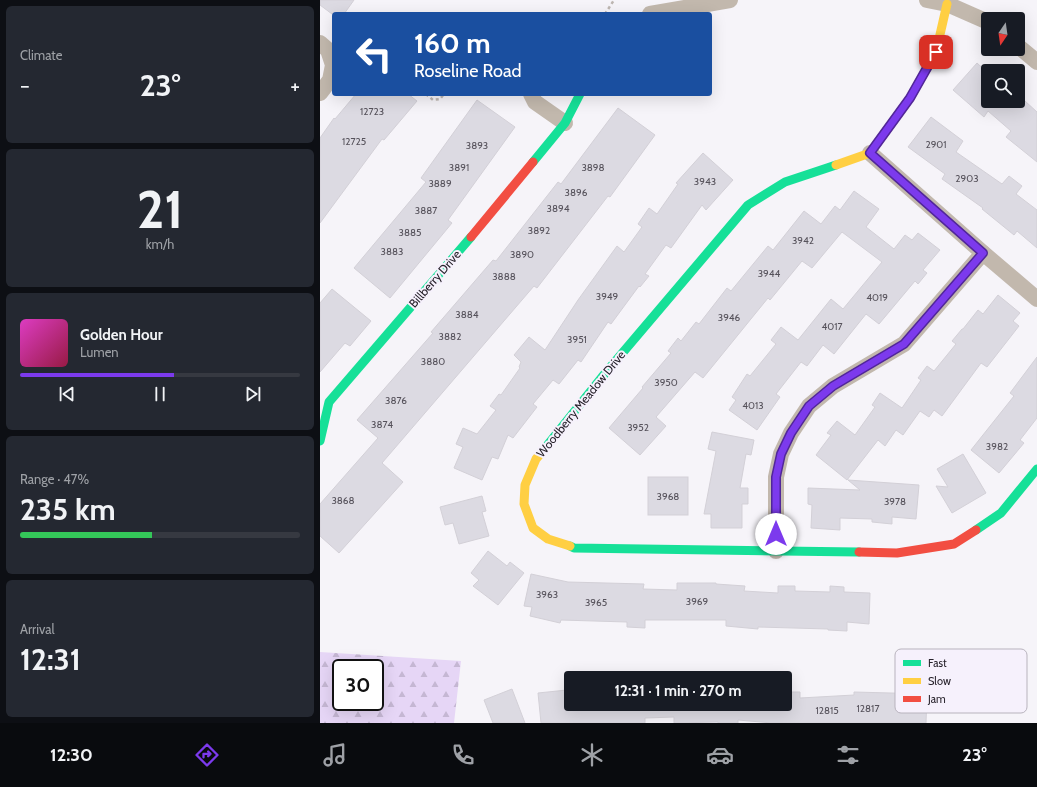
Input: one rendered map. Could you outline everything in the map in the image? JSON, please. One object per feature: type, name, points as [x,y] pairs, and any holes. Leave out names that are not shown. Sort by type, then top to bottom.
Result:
[{"type":"street","points":[[661,12],[730,0]]},
{"type":"street","points":[[927,0],[947,4],[981,19]]},
{"type":"street","points":[[947,4],[936,52],[910,98],[870,153],[1037,299]]},
{"type":"street","points":[[320,43],[328,50],[332,62]]},
{"type":"street","points":[[1025,52],[1037,62]]},
{"type":"street","points":[[320,93],[330,80],[332,70]]},
{"type":"street","points":[[532,96],[535,102],[565,123]]},
{"type":"street","name":"Billberry Drive","points":[[320,441],[329,402],[474,234],[565,123],[579,96]]},
{"type":"street","name":"Woodberry Meadow Drive","points":[[870,153],[785,182],[748,205],[602,376],[536,459],[524,485],[524,504],[533,528],[548,539],[574,548],[897,553],[954,544],[1001,513],[1037,469]]},
{"type":"street","points":[[776,551],[776,477],[781,454],[791,433],[809,406],[833,386],[904,344],[983,253]]},
{"type":"path","points":[[606,12],[614,0]]},
{"type":"path","points":[[428,96],[433,100],[440,99],[442,96]]},
{"type":"green space","points":[[320,652],[461,661],[454,723],[320,723]]},
{"type":"building","points":[[320,0],[354,0],[345,12],[332,12],[332,14],[320,5]]},
{"type":"building","points":[[977,63],[981,67],[981,108],[1025,108],[1025,101],[1037,112],[1037,162],[1006,137],[1011,131],[988,111],[984,117],[953,90]]},
{"type":"building","points":[[354,96],[411,96],[417,101],[384,140],[382,139],[320,223],[320,138],[334,118],[335,119]]},
{"type":"building","points":[[477,100],[515,127],[448,220],[452,223],[390,298],[354,268],[426,182],[421,178]]},
{"type":"building","points":[[618,108],[655,135],[610,197],[608,196],[537,288],[534,286],[382,463],[403,482],[339,553],[320,536],[320,504],[378,438],[357,420],[433,333],[431,332],[493,260],[496,261],[558,182],[561,184]]},
{"type":"building","points":[[931,117],[963,141],[956,152],[1002,184],[1009,176],[1022,186],[1016,194],[1037,210],[1037,248],[1017,231],[1014,235],[982,209],[983,208],[942,179],[945,174],[908,147]]},
{"type":"building","points":[[703,153],[733,180],[706,210],[702,205],[671,248],[666,245],[645,274],[649,276],[640,287],[639,286],[611,324],[608,322],[581,362],[578,360],[559,384],[553,380],[533,404],[537,407],[513,438],[508,435],[498,459],[492,457],[482,480],[454,468],[463,447],[456,444],[463,428],[477,434],[496,410],[490,406],[499,394],[501,395],[520,368],[521,362],[514,355],[529,337],[545,350],[578,300],[617,246],[624,252],[642,227],[638,224],[649,208],[657,214],[678,184],[676,183]]},
{"type":"building","points":[[854,191],[879,209],[866,227],[894,249],[905,235],[912,240],[918,233],[940,250],[923,270],[927,273],[918,284],[915,281],[879,324],[866,314],[834,354],[823,345],[807,366],[801,362],[776,394],[780,397],[757,430],[729,410],[736,400],[732,397],[747,374],[750,376],[776,344],[771,340],[781,327],[798,340],[831,299],[843,309],[882,262],[842,232],[812,268],[802,261],[770,300],[768,298],[703,378],[695,372],[656,417],[666,426],[640,455],[609,428],[671,353],[668,351],[678,338],[681,341],[696,322],[699,324],[727,288],[731,291],[768,246],[773,250],[804,211],[821,224],[835,206],[840,210]]},
{"type":"building","points":[[332,289],[371,321],[350,346],[345,343],[320,372],[320,303]]},
{"type":"building","points":[[998,295],[1020,313],[1013,321],[1019,326],[987,367],[981,363],[942,416],[934,410],[929,417],[920,411],[903,435],[896,430],[885,446],[878,440],[847,480],[816,455],[831,435],[827,433],[837,421],[855,435],[875,407],[872,405],[880,393],[902,408],[921,380],[918,378],[927,366],[934,371],[956,344],[952,341],[978,310],[983,314]]},
{"type":"building","points":[[1037,357],[1037,418],[1020,440],[1024,443],[999,473],[971,450],[1014,396],[1010,393]]},
{"type":"building","points":[[712,432],[754,440],[751,455],[746,454],[740,488],[748,488],[748,504],[742,504],[742,528],[711,528],[711,514],[704,514],[716,451],[708,449]]},
{"type":"building","points":[[963,454],[986,493],[952,513],[936,486],[948,487],[937,469]]},
{"type":"building","points":[[648,477],[688,477],[688,515],[648,515]]},
{"type":"building","points":[[848,480],[919,485],[916,519],[892,517],[892,524],[872,522],[872,519],[840,518],[840,530],[811,528],[812,505],[808,504],[808,488],[860,490]]},
{"type":"building","points":[[482,496],[486,511],[482,512],[489,536],[459,544],[453,523],[445,525],[440,507]]},
{"type":"building","points":[[488,551],[507,566],[510,562],[524,573],[498,605],[473,586],[479,580],[471,573]]},
{"type":"building","points":[[531,574],[568,582],[644,584],[643,589],[677,590],[677,583],[716,583],[745,586],[744,591],[778,593],[778,586],[795,586],[795,591],[830,592],[830,586],[844,587],[844,592],[870,593],[869,624],[847,622],[847,631],[758,627],[758,629],[726,626],[726,620],[645,620],[645,628],[627,627],[627,622],[561,620],[560,623],[530,616],[532,607],[524,606]]},
{"type":"building","points":[[512,689],[525,723],[493,723],[484,700]]},
{"type":"building","points":[[564,690],[564,711],[792,711],[792,692],[800,692],[800,698],[854,695],[854,692],[895,693],[895,713],[926,713],[926,723],[772,723],[738,720],[738,723],[674,723],[674,717],[645,718],[645,723],[541,723],[538,693]]},
{"type":"traffic: fast","points":[[533,162],[565,123],[579,96]]},
{"type":"traffic: fast","points":[[541,453],[602,377],[748,205],[785,182],[836,165]]},
{"type":"traffic: fast","points":[[320,441],[329,402],[471,237]]},
{"type":"traffic: fast","points":[[976,530],[1001,513],[1037,469]]},
{"type":"traffic: fast","points":[[570,546],[574,548],[859,552]]},
{"type":"traffic: slow","points":[[836,165],[870,153],[910,98],[936,52],[947,4]]},
{"type":"traffic: slow","points":[[541,453],[536,459],[525,485],[524,504],[533,528],[548,539],[570,546]]},
{"type":"traffic: jam","points":[[471,237],[533,162]]},
{"type":"traffic: jam","points":[[859,552],[897,553],[954,544],[976,530]]},
{"type":"route","points":[[776,534],[776,477],[781,454],[791,433],[809,406],[833,386],[904,344],[983,253],[870,153],[910,98],[936,52]]}]
